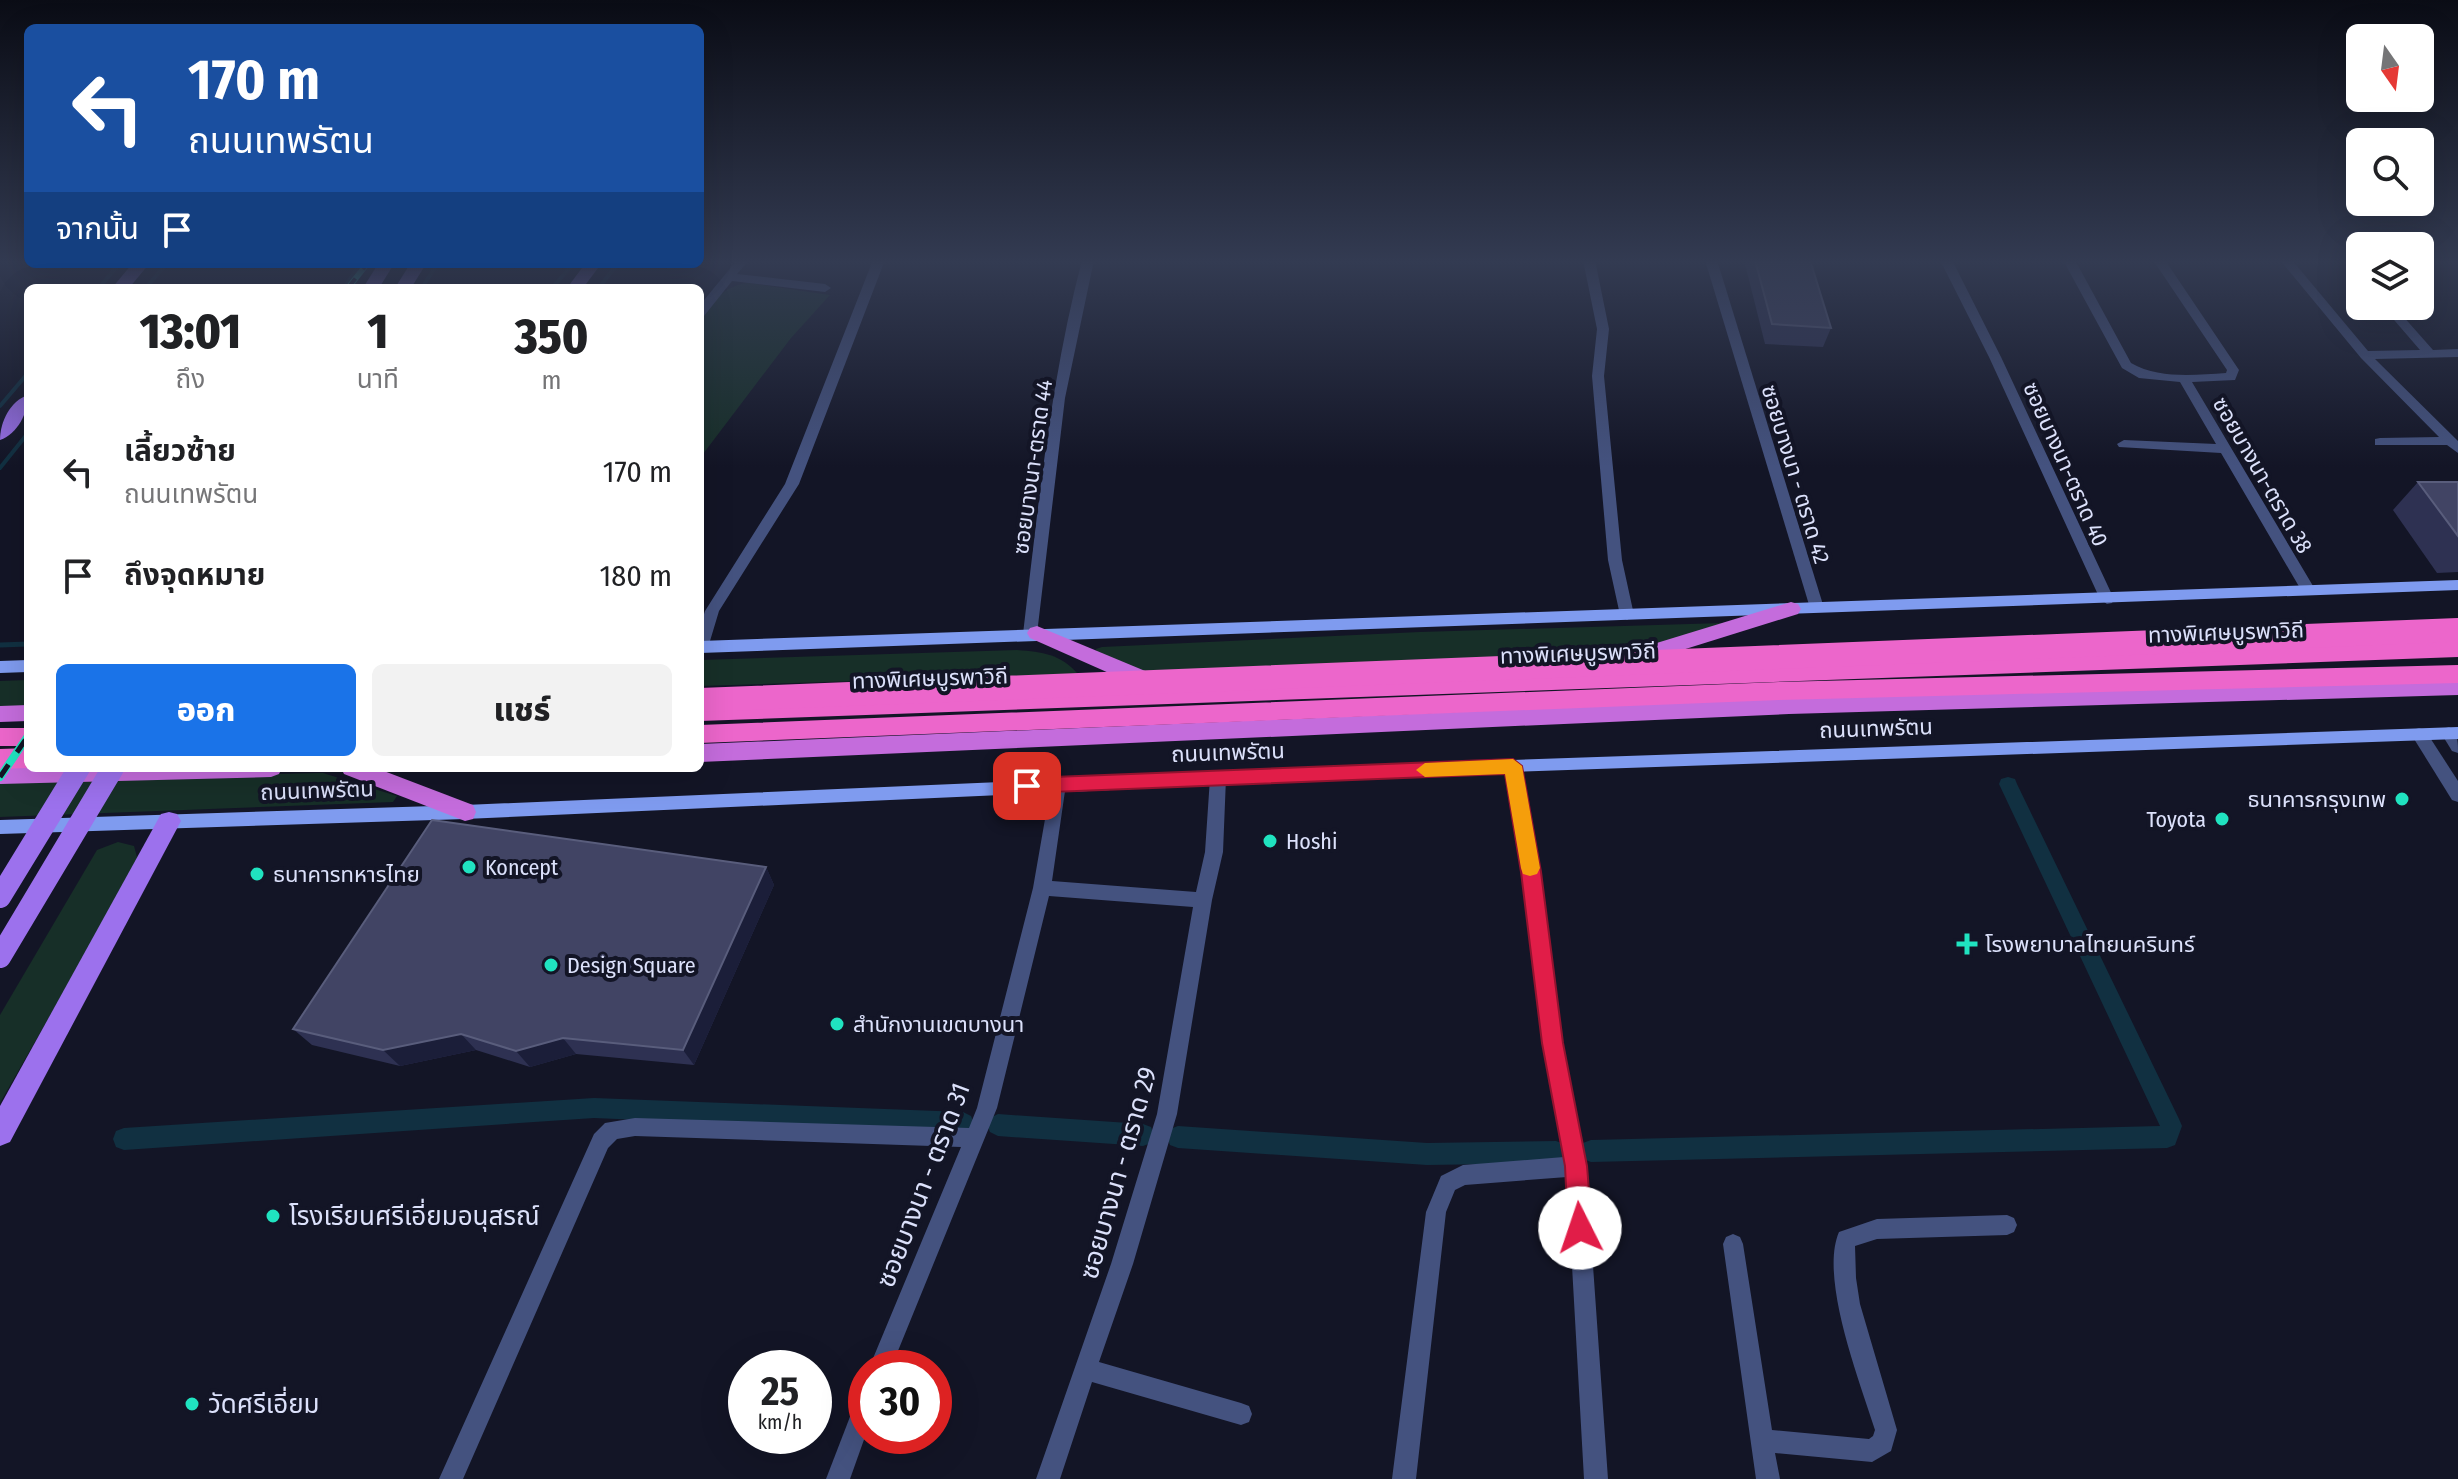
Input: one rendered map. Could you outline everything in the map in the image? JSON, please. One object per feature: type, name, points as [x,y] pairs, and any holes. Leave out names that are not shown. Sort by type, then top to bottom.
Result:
[{"type":"highway","points":[[1611,664],[1791,609]]},
{"type":"highway","points":[[704,697],[2458,632]]},
{"type":"highway","points":[[704,697],[2458,632]]},
{"type":"highway","points":[[1034,634],[1143,679]]},
{"type":"highway","name":"ทางพิเศษบูรพาวิถี","points":[[704,712],[2458,649]]},
{"type":"highway","name":"ทางพิเศษบูรพาวิถี","points":[[704,734],[1779,691],[2458,674]]},
{"type":"highway","points":[[2313,679],[2458,686]]},
{"type":"highway","name":"ถนนเทพรัตน","points":[[704,753],[1789,706],[2458,686]]},
{"type":"highway","points":[[0,714],[24,713]]},
{"type":"highway","points":[[0,725],[24,724]]},
{"type":"highway","points":[[0,737],[24,737]]},
{"type":"highway","points":[[0,759],[24,758]]},
{"type":"highway","name":"ถนนเทพรัตน","points":[[0,775],[116,772]]},
{"type":"highway","points":[[362,772],[465,812]]},
{"type":"main road","points":[[0,434],[24,405]]},
{"type":"main road","points":[[704,647],[2458,585]]},
{"type":"main road","points":[[0,667],[24,666]]},
{"type":"main road","name":"ถนนเทพรัตน","points":[[0,827],[465,812],[1513,766],[2419,734],[2455,738]]},
{"type":"main road","points":[[0,897],[77,772]]},
{"type":"main road","points":[[0,957],[111,772]]},
{"type":"main road","points":[[0,1133],[169,821]]},
{"type":"street","points":[[704,637],[712,611],[787,495],[853,329]]},
{"type":"street","name":"ซอยบางนา-ตราด 44","points":[[1034,634],[1052,455],[1071,329]]},
{"type":"street","points":[[1603,329],[1598,376],[1615,560],[1627,615]]},
{"type":"street","name":"ซอยบางนา - ตราด 42","points":[[1732,329],[1817,608]]},
{"type":"street","name":"ซอยบางนา-ตราด 40","points":[[1981,329],[2107,599]]},
{"type":"street","name":"ซอยบางนา-ตราด 38","points":[[2106,329],[2126,365],[2143,375],[2184,379],[2231,377],[2233,370],[2205,329]]},
{"type":"street","points":[[2343,329],[2454,445]]},
{"type":"street","points":[[2408,329],[2430,354]]},
{"type":"street","points":[[2365,355],[2458,353]]},
{"type":"street","name":"ซอยบางนา-ตราด 38","points":[[2184,379],[2309,591]]},
{"type":"street","points":[[2380,442],[2454,445]]},
{"type":"street","points":[[2124,444],[2225,449]]},
{"type":"street","points":[[2419,734],[2458,795]]},
{"type":"street","points":[[1513,766],[1531,872],[1553,1043],[1576,1166],[1596,1479]]},
{"type":"street","name":"ซอยบางนา - ตราด 29","points":[[1048,1479],[1122,1264],[1167,1114],[1214,852],[1218,778]]},
{"type":"street","name":"ซอยบางนา - ตราด 31","points":[[887,1350],[987,1108],[1042,888],[1058,784]]},
{"type":"street","points":[[1042,888],[1203,900]]},
{"type":"street","points":[[451,1479],[601,1141],[612,1130],[635,1127],[974,1138]]},
{"type":"street","points":[[1404,1479],[1436,1212],[1448,1183],[1463,1175],[1576,1166]]},
{"type":"street","points":[[1762,1440],[1872,1451],[1883,1443],[1886,1430],[1849,1297],[1841,1253],[1846,1239],[1877,1229],[2007,1225]]},
{"type":"street","points":[[1733,1244],[1768,1479]]},
{"type":"street","points":[[1086,1369],[1241,1414]]},
{"type":"street","points":[[838,1479],[848,1452]]},
{"type":"green space","points":[[704,329],[799,329],[704,453]]},
{"type":"green space","points":[[1723,623],[1635,653],[1137,672],[1097,654],[1096,649],[1420,632]]},
{"type":"green space","points":[[1017,650],[1050,655],[1065,662],[1078,674],[704,686],[704,660]]},
{"type":"green space","points":[[24,680],[24,707],[0,708],[0,681]]},
{"type":"green space","points":[[323,773],[397,796],[393,802],[0,817],[0,780]]},
{"type":"green space","points":[[118,842],[134,846],[138,861],[0,1103],[0,1015],[97,850]]},
{"type":"building","points":[[2418,482],[2458,482],[2458,536]]},
{"type":"building","name":"Design Square","points":[[432,820],[766,867],[683,1050],[563,1038],[516,1051],[461,1034],[383,1050],[293,1029]]},
{"type":"waterway","points":[[0,406],[24,378]]},
{"type":"waterway","points":[[0,468],[24,438]]},
{"type":"waterway","points":[[0,645],[24,644]]},
{"type":"waterway","points":[[1591,1151],[2167,1137],[2171,1126],[2008,784]]},
{"type":"waterway","points":[[124,1139],[594,1108],[963,1123]]},
{"type":"waterway","points":[[998,1125],[1143,1135]]},
{"type":"waterway","points":[[1178,1137],[1427,1154],[1556,1152]]},
{"type":"railway","points":[[0,777],[24,742]]},
{"type":"slow traffic","points":[[1425,770],[1513,766],[1530,868]]},
{"type":"place","name":"ธนาคารกรุงเทพ","points":[[2402,799]]},
{"type":"place","name":"Toyota","points":[[2222,819]]},
{"type":"place","name":"Hoshi","points":[[1270,841]]},
{"type":"place","name":"Koncept","points":[[469,867]]},
{"type":"place","name":"ธนาคารทหารไทย","points":[[257,874]]},
{"type":"place","name":"โรงพยาบาลไทยนครินทร์","points":[[1967,944]]},
{"type":"place","name":"Design Square","points":[[551,965]]},
{"type":"place","name":"สำนักงานเขตบางนา","points":[[837,1024]]},
{"type":"place","name":"โรงเรียนศรีเอี่ยมอนุสรณ์","points":[[273,1216]]},
{"type":"place","name":"วัดศรีเอี่ยม","points":[[192,1404]]},
{"type":"route","points":[[1027,786],[1513,766],[1531,872],[1553,1043],[1576,1166],[1580,1228]]}]
